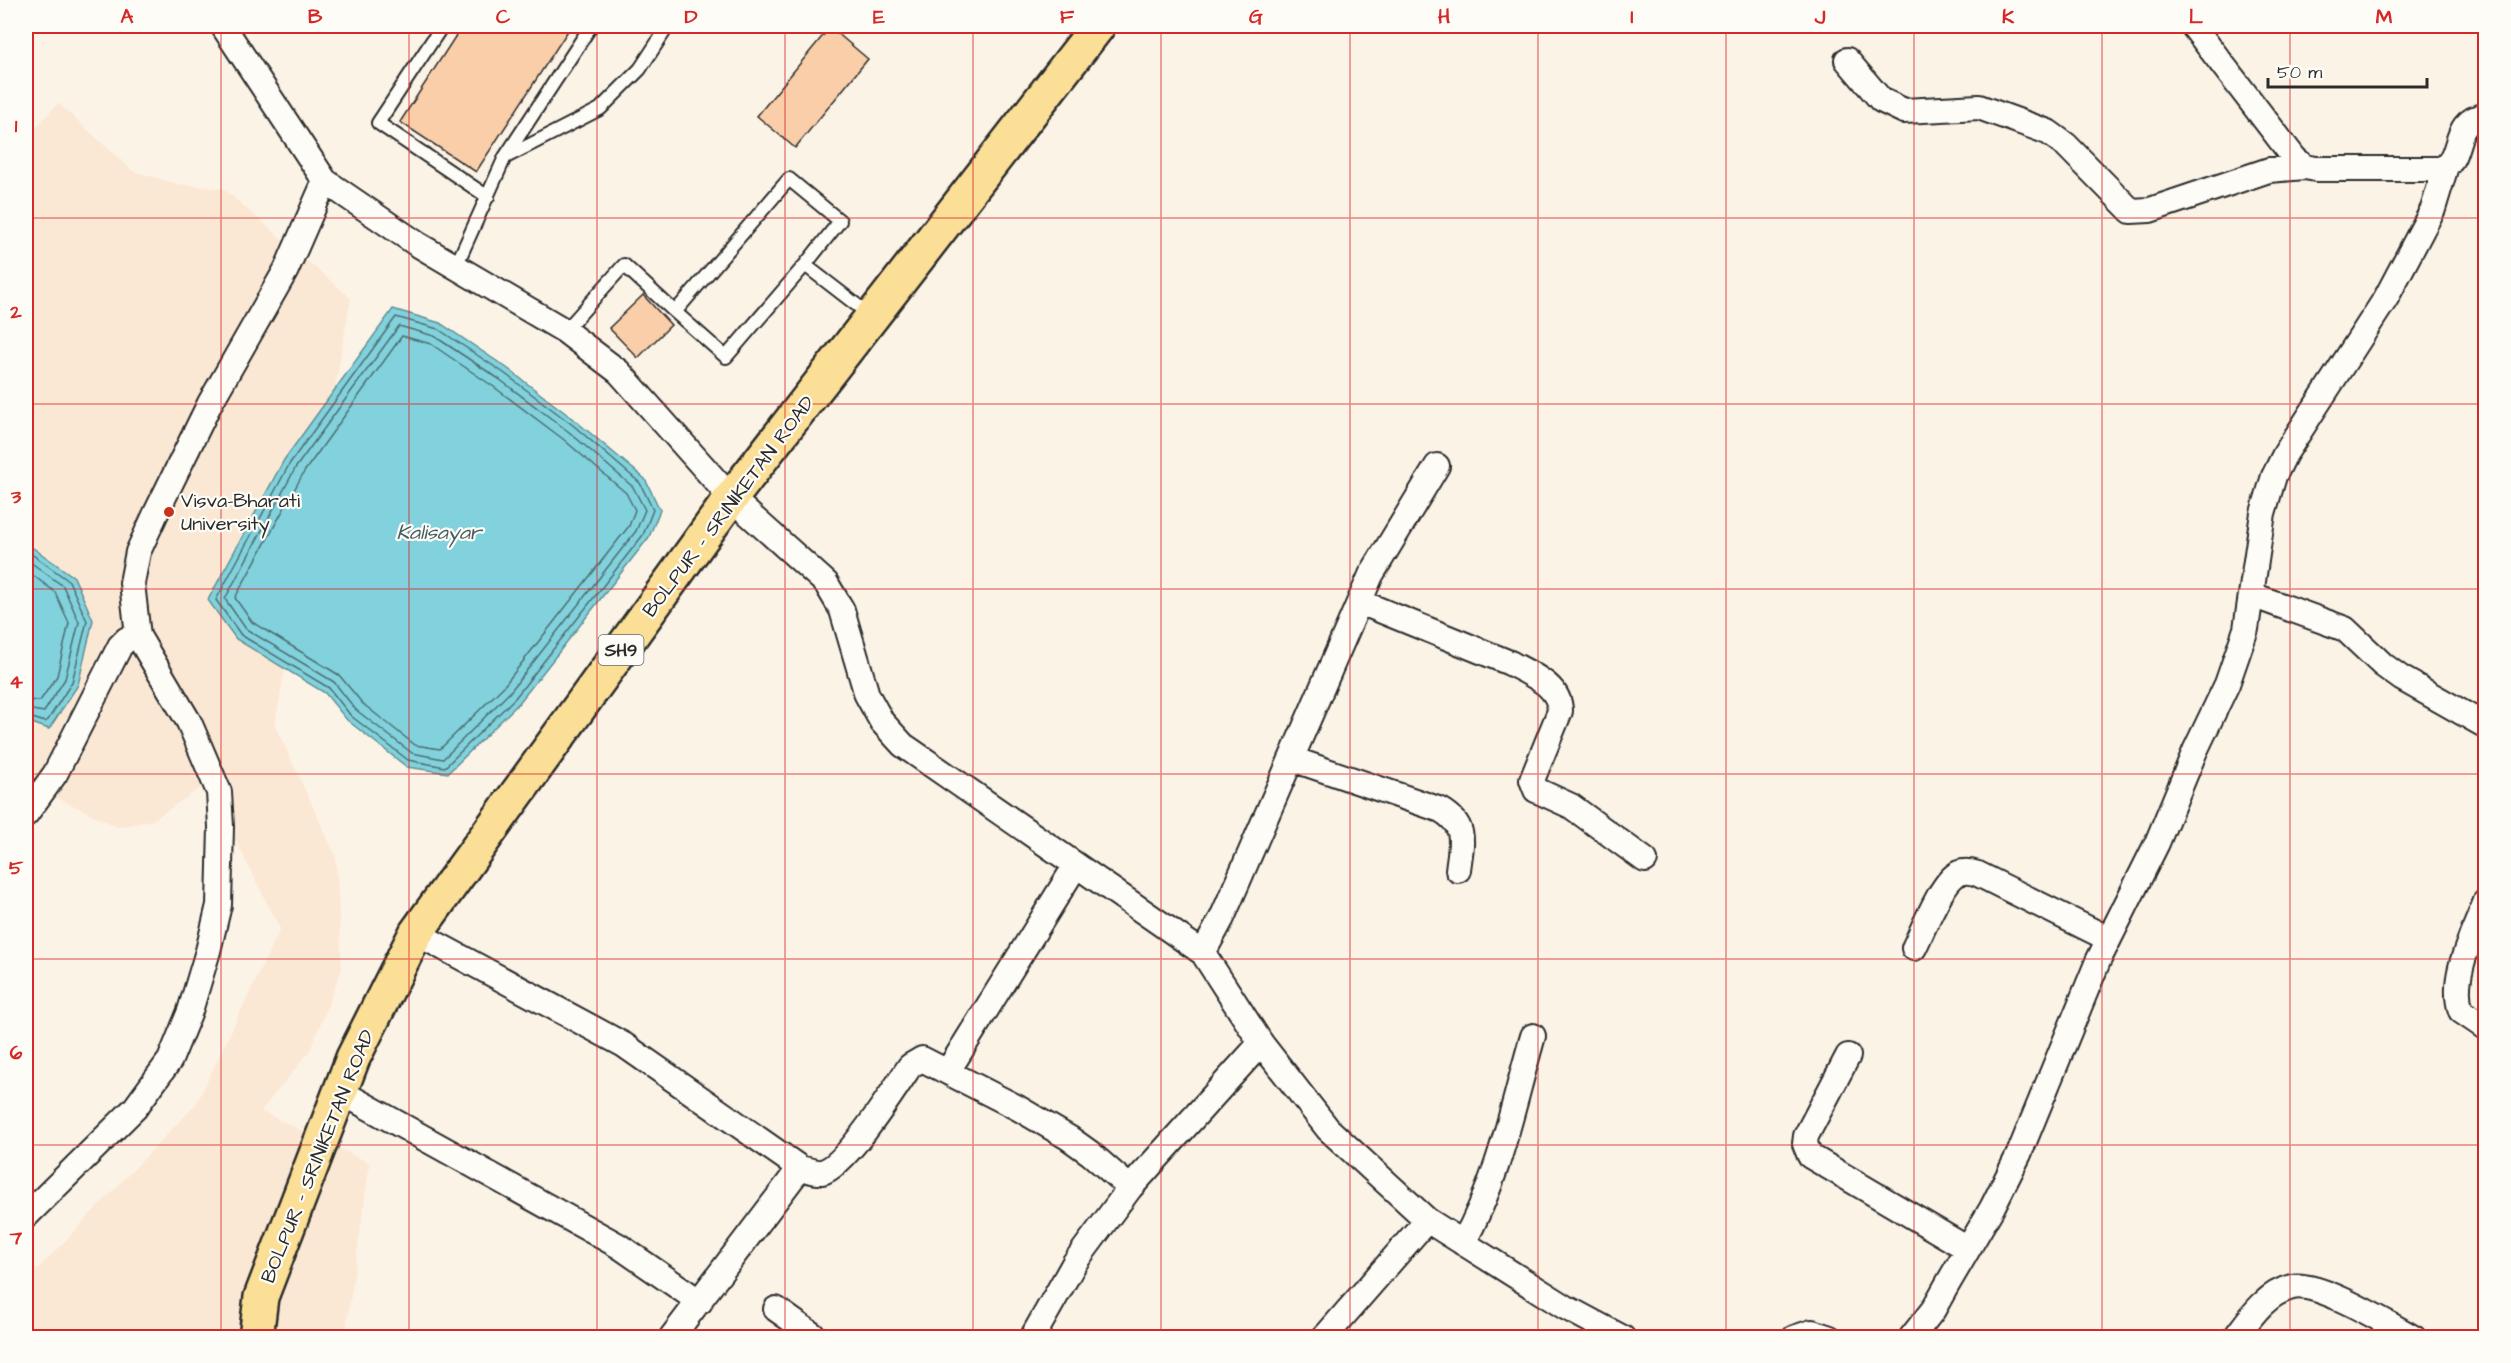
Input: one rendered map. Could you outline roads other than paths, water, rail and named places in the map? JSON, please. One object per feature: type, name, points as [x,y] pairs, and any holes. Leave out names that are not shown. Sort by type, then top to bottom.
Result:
[{"type":"main road","name":"BOLPUR - SRINIKETAN ROAD","points":[[255,1338],[261,1297],[353,1058],[416,933],[731,498],[1098,26]]},
{"type":"street","points":[[223,26],[325,181],[407,237],[565,332],[619,372],[731,498],[826,583],[842,609],[867,695],[882,722],[903,745],[1203,953],[1261,1043],[1328,1129],[1427,1221],[1565,1306],[1623,1338]]},
{"type":"street","points":[[2193,26],[2295,159],[2305,167]]},
{"type":"street","points":[[1847,60],[1881,100],[1904,111],[1979,107],[2048,132],[2066,145],[2131,211],[2150,210],[2269,170],[2305,167],[2316,170],[2434,170],[2446,166]]},
{"type":"street","points":[[1911,1338],[1933,1310],[1992,1208],[2019,1154],[2083,995],[2157,843],[2195,751],[2227,684],[2242,645],[2252,595],[2258,536],[2274,476],[2285,454],[2385,298],[2433,209],[2446,166],[2462,129],[2473,118],[2486,115]]},
{"type":"street","points":[[26,1216],[135,1108],[170,1060],[190,1011],[208,951],[219,905],[221,826],[219,792],[189,722],[138,636],[132,584],[138,552],[210,403],[286,270],[325,181]]},
{"type":"street","points":[[1203,953],[1222,918],[1377,566],[1437,466]]},
{"type":"street","points":[[2252,595],[2345,630],[2383,665],[2401,678],[2486,726]]},
{"type":"street","points":[[1360,602],[1510,663],[1531,674],[1556,692],[1560,702],[1560,711],[1532,780],[1532,786],[1571,806],[1645,860]]},
{"type":"street","points":[[26,814],[55,774],[120,646],[127,639],[138,636]]},
{"type":"street","points":[[1292,759],[1441,810],[1453,817],[1459,826],[1462,838],[1458,870]]},
{"type":"street","points":[[948,1071],[1076,865]]},
{"type":"street","points":[[1914,948],[1945,886],[1959,873],[1968,872],[1978,874],[2109,939]]},
{"type":"street","points":[[2486,901],[2458,979],[2456,993],[2461,1011],[2486,1028]]},
{"type":"street","points":[[416,933],[624,1045],[800,1168],[821,1172],[833,1167],[858,1140],[913,1062],[922,1059],[1069,1138],[1130,1188]]},
{"type":"street","points":[[1463,1243],[1481,1210],[1496,1170],[1533,1036]]},
{"type":"street","points":[[1032,1338],[1075,1262],[1130,1188],[1261,1043]]},
{"type":"street","points":[[1848,1056],[1806,1136],[1807,1151],[1810,1156],[1968,1249]]},
{"type":"street","points":[[341,1092],[618,1246],[700,1302]]},
{"type":"street","points":[[671,1338],[800,1168]]},
{"type":"street","points":[[1324,1338],[1427,1221]]},
{"type":"street","points":[[2235,1338],[2261,1305],[2292,1287],[2309,1286],[2328,1293],[2414,1338]]},
{"type":"street","points":[[776,1309],[818,1338]]},
{"type":"street","points":[[1794,1338],[1812,1332],[1830,1338]]},
{"type":"lane","points":[[442,26],[378,123],[488,196]]},
{"type":"lane","points":[[456,266],[505,157],[591,26]]},
{"type":"lane","points":[[505,157],[600,109],[640,69],[668,26]]},
{"type":"lane","points":[[565,332],[624,265],[675,312],[726,357],[840,221],[789,179],[675,312]]},
{"type":"lane","points":[[805,264],[872,317]]},
{"type":"water","name":"Kalisayar","points":[[393,309],[440,323],[507,368],[645,479],[660,510],[649,537],[519,703],[448,773],[407,767],[347,720],[325,693],[236,639],[208,600],[284,460]]},
{"type":"water","points":[[26,543],[74,577],[93,620],[78,685],[49,729],[26,721]]},
{"type":"place","name":"Visva-Bharati University","points":[[169,512]]}]
